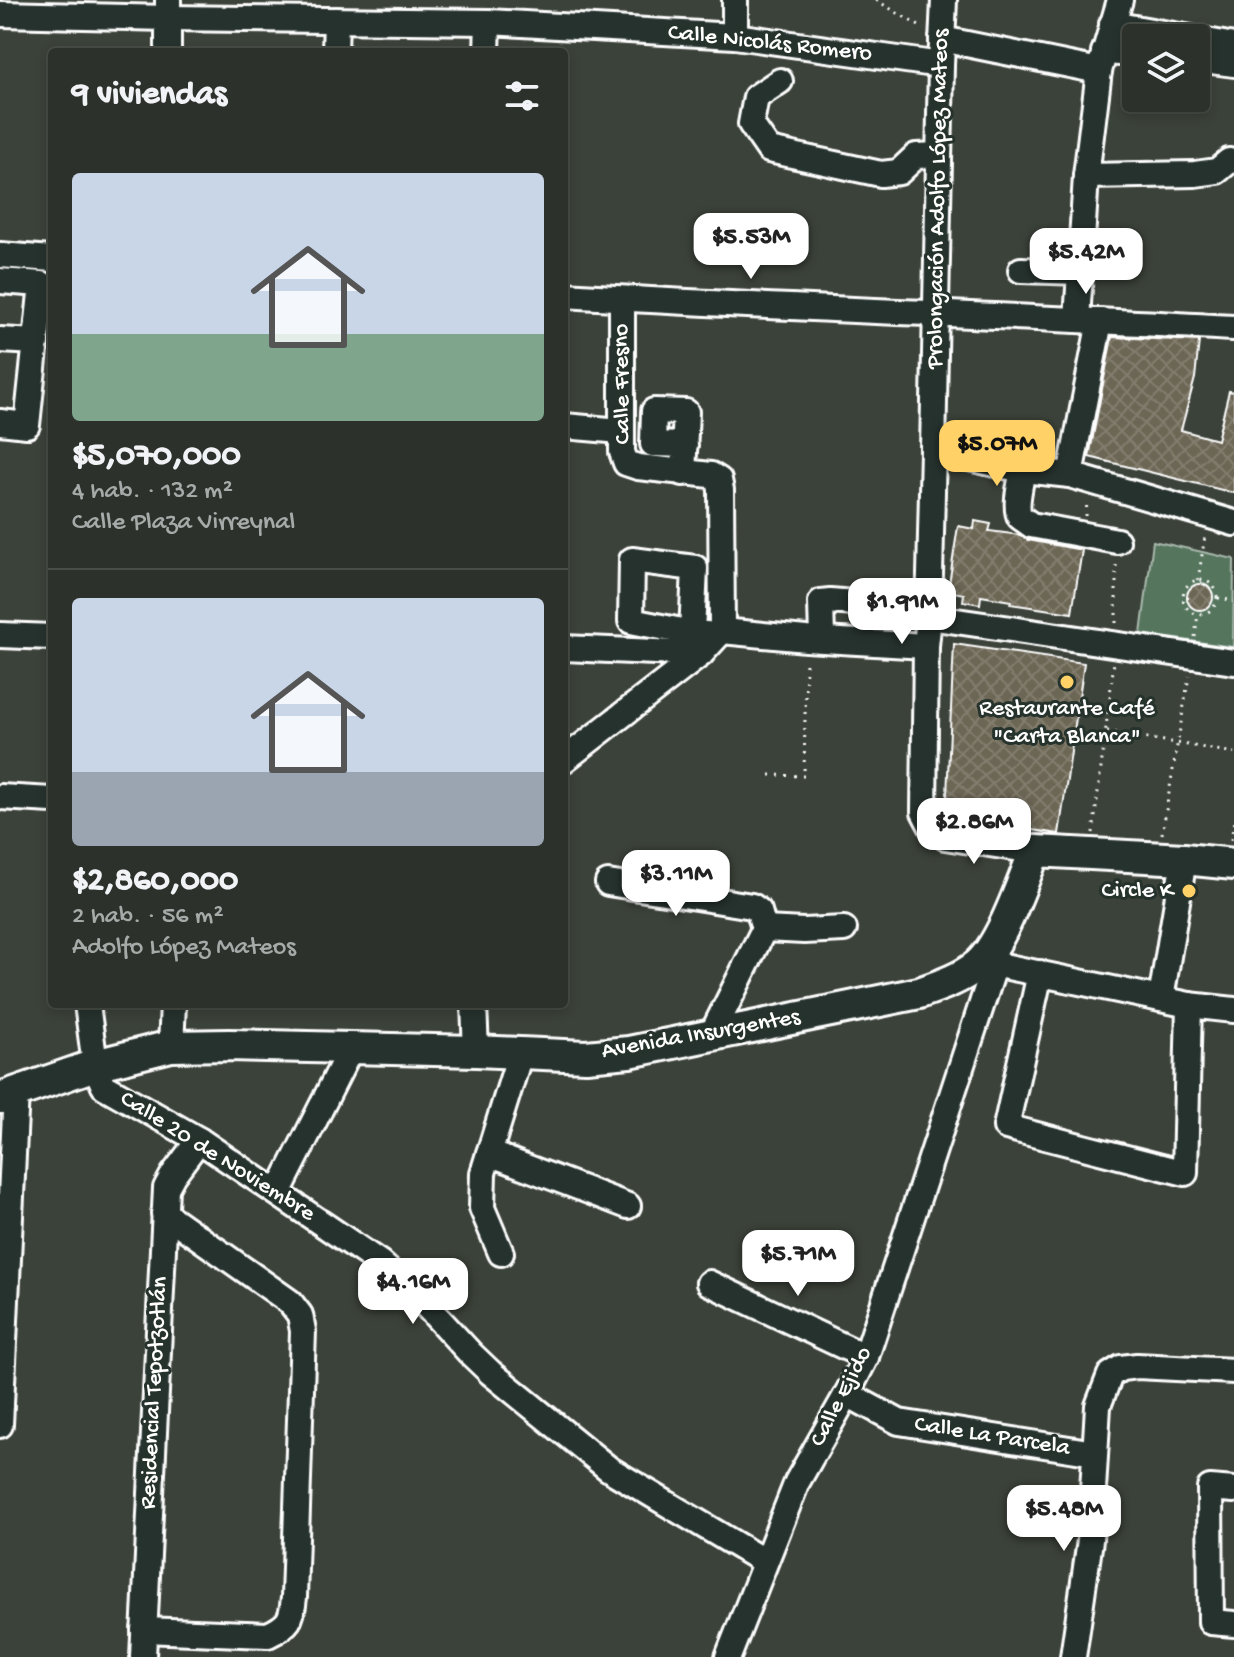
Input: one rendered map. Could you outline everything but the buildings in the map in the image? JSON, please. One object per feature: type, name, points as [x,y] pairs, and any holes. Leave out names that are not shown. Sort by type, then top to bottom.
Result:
[{"type":"main road","points":[[1035,851],[1234,864]]},
{"type":"main road","name":"Avenida Insurgentes","points":[[8,1095],[95,1065],[171,1046],[586,1056],[711,1036],[919,993],[953,981],[994,955],[1035,851]]},
{"type":"street","points":[[735,0],[735,36]]},
{"type":"street","name":"Prolongación Adolfo López Mateos","points":[[944,0],[924,812],[933,829],[945,837],[1035,851]]},
{"type":"street","points":[[1070,475],[1088,320],[1081,272],[1086,176],[1101,62],[1120,0]]},
{"type":"street","points":[[168,9],[168,48]]},
{"type":"street","name":"Calle Nicolás Romero","points":[[0,14],[168,9],[336,20],[488,22],[735,36],[941,65]]},
{"type":"street","points":[[335,48],[336,20]]},
{"type":"street","points":[[487,48],[488,22]]},
{"type":"street","points":[[1112,24],[1122,26]]},
{"type":"street","points":[[942,39],[1101,62],[1122,57]]},
{"type":"street","points":[[1210,41],[1234,46]]},
{"type":"street","points":[[1210,61],[1234,64]]},
{"type":"street","points":[[780,81],[756,97],[751,124],[769,150],[881,174],[899,172],[916,156],[939,155]]},
{"type":"street","points":[[1086,176],[1195,174],[1217,171],[1229,161]]},
{"type":"street","points":[[0,255],[48,259]]},
{"type":"street","points":[[1021,270],[1081,272]]},
{"type":"street","points":[[0,281],[42,284],[27,425],[0,422]]},
{"type":"street","points":[[568,295],[1234,328]]},
{"type":"street","name":"Calle Fresno","points":[[622,299],[622,452],[626,463],[638,467],[711,475],[719,480],[720,633]]},
{"type":"street","points":[[0,340],[36,342]]},
{"type":"street","points":[[568,426],[621,431]]},
{"type":"street","points":[[683,473],[685,445]]},
{"type":"street","points":[[933,450],[1023,470],[1070,475],[1234,523]]},
{"type":"street","points":[[1023,470],[1018,495],[1020,517],[1031,525],[1117,541]]},
{"type":"street","points":[[814,639],[821,602],[867,604]]},
{"type":"street","points":[[929,617],[1234,662]]},
{"type":"street","points":[[568,756],[697,643],[720,633],[926,646]]},
{"type":"street","points":[[0,635],[48,637]]},
{"type":"street","points":[[568,648],[697,643]]},
{"type":"street","points":[[0,797],[48,800]]},
{"type":"street","points":[[1161,999],[1171,858]]},
{"type":"street","points":[[608,883],[752,906],[759,911],[764,929],[711,1036]]},
{"type":"street","points":[[764,929],[844,929]]},
{"type":"street","points":[[994,955],[1040,973],[1189,1005],[1234,1010]]},
{"type":"street","name":"Calle Ejido","points":[[728,1657],[797,1482],[866,1357],[994,955]]},
{"type":"street","points":[[1040,973],[1006,1127],[1185,1173],[1189,1005]]},
{"type":"street","points":[[88,1008],[95,1065]]},
{"type":"street","points":[[171,1046],[173,1008]]},
{"type":"street","points":[[474,1008],[476,1051]]},
{"type":"street","points":[[278,1193],[351,1048]]},
{"type":"street","points":[[501,1253],[482,1208],[483,1173],[520,1054]]},
{"type":"street","name":"Calle 20 de Noviembre","points":[[95,1065],[104,1086],[199,1140],[380,1263],[423,1302],[491,1373],[609,1469],[765,1562]]},
{"type":"street","points":[[0,1425],[8,1095]]},
{"type":"street","name":"Residencial Tepotzotlán","points":[[143,1657],[166,1188],[199,1140]]},
{"type":"street","points":[[489,1153],[628,1206]]},
{"type":"street","points":[[144,1630],[268,1635],[285,1627],[292,1613],[294,1597],[303,1331],[300,1315],[290,1302],[164,1213]]},
{"type":"street","points":[[709,1283],[866,1357]]},
{"type":"street","points":[[1073,1657],[1090,1540],[1098,1406],[1110,1375],[1121,1368],[1137,1366],[1234,1371]]},
{"type":"street","name":"Calle La Parcela","points":[[847,1394],[899,1422],[1095,1453]]},
{"type":"street","points":[[1234,1490],[1210,1488],[1211,1622],[1234,1624]]},
{"type":"path","points":[[876,0],[942,39]]},
{"type":"path","points":[[1198,580],[1208,516]]},
{"type":"path","points":[[1198,580],[1212,584],[1218,598],[1216,605],[1205,614],[1191,612],[1183,600],[1186,586],[1198,580]]},
{"type":"path","points":[[1218,598],[1234,601]]},
{"type":"path","points":[[1171,858],[1178,743],[1198,614]]},
{"type":"path","points":[[770,775],[804,776],[814,639]]},
{"type":"path","points":[[1090,854],[1115,645]]},
{"type":"path","points":[[1107,731],[1234,753]]},
{"type":"green space","points":[[1153,541],[1234,559],[1233,647],[1141,634]]},
{"type":"place","name":"Restaurante Café \"Carta Blanca\"","points":[[1067,682]]},
{"type":"place","name":"Circle K","points":[[1189,891]]}]
